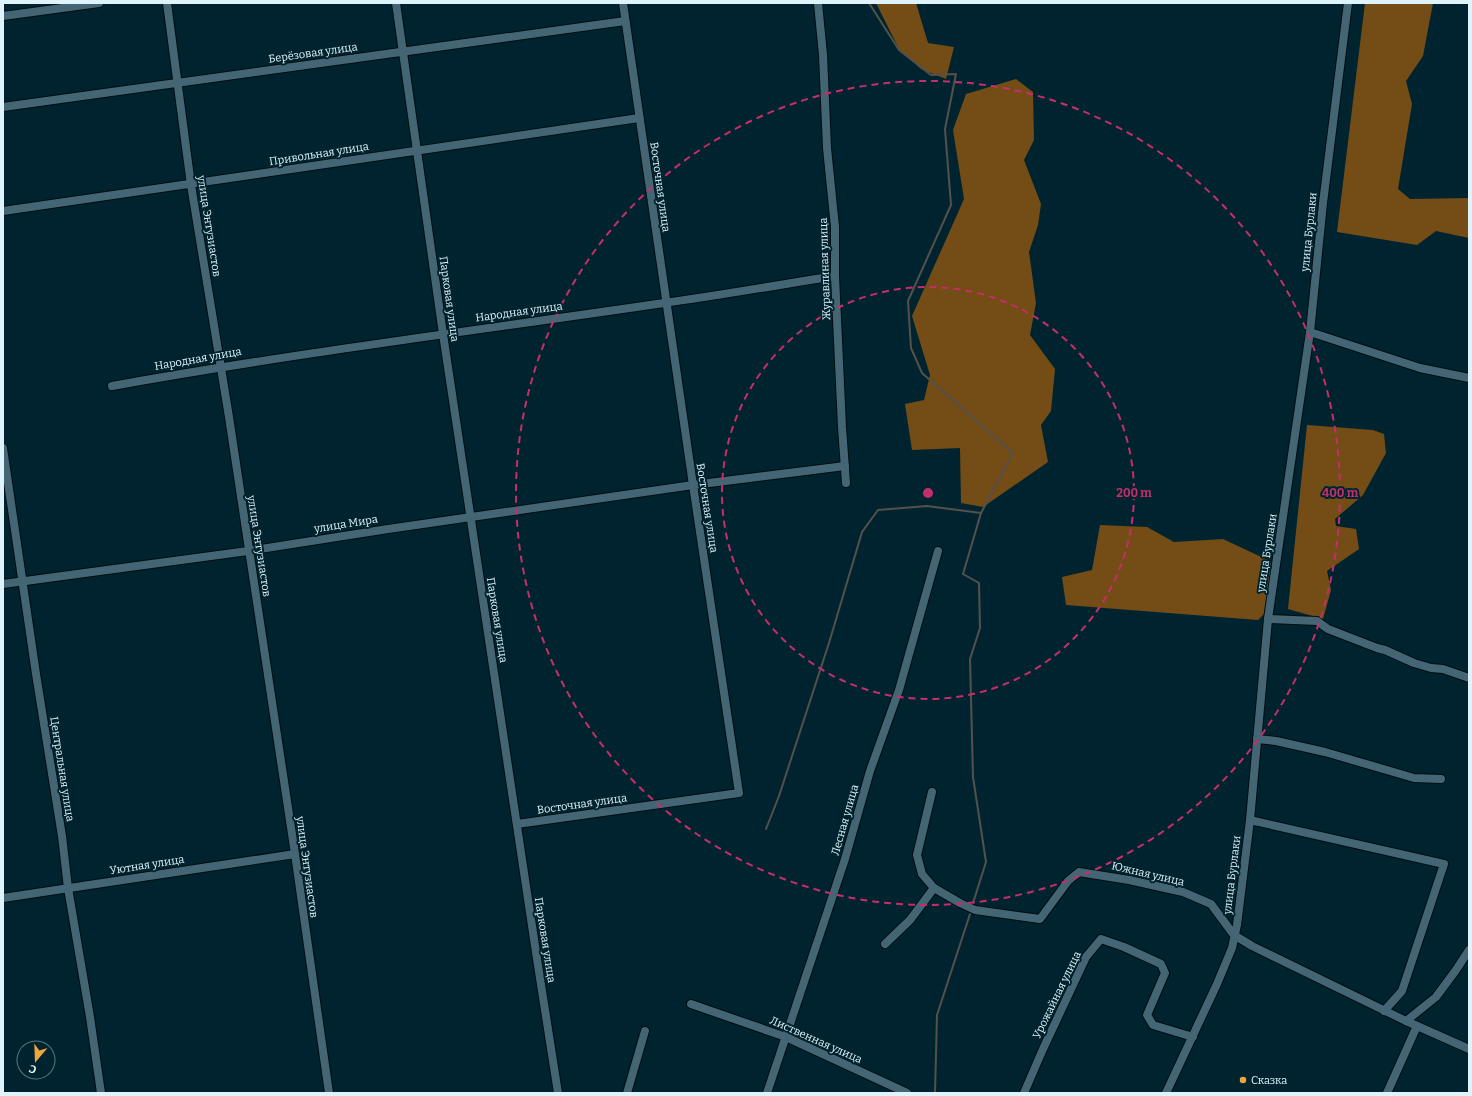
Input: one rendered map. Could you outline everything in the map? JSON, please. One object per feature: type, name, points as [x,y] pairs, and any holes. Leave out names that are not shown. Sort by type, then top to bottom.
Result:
[{"type":"street","points":[[3,16],[99,3]]},
{"type":"street","name":"улица Энтузиастов","points":[[166,3],[191,185],[221,366],[295,854],[329,1093]]},
{"type":"street","name":"Парковая улица","points":[[396,3],[470,517],[558,1093]]},
{"type":"street","name":"Восточная улица","points":[[517,824],[739,793],[623,3]]},
{"type":"street","name":"Журавлиная улица","points":[[818,3],[823,55],[827,148],[835,227],[835,276],[846,483]]},
{"type":"street","name":"улица Бурлаки","points":[[1166,1093],[1193,1037],[1232,948],[1250,820],[1268,619],[1310,332],[1323,203],[1348,3]]},
{"type":"street","name":"Берёзовая улица","points":[[3,107],[625,21]]},
{"type":"street","name":"Привольная улица","points":[[3,211],[191,185],[417,149],[639,118]]},
{"type":"street","name":"Народная улица","points":[[112,386],[221,366],[666,303],[835,276]]},
{"type":"street","points":[[1310,332],[1420,368],[1469,378]]},
{"type":"street","name":"Центральная улица","points":[[3,448],[36,674],[62,836],[68,888],[89,1010],[101,1093]]},
{"type":"street","name":"улица Мира","points":[[3,584],[248,551],[693,485],[845,466]]},
{"type":"street","name":"Лесная улица","points":[[767,1093],[845,859],[870,771],[899,690],[938,551]]},
{"type":"street","points":[[1268,619],[1316,621],[1328,629],[1386,650],[1414,663],[1469,678]]},
{"type":"street","points":[[1257,739],[1276,741],[1325,752],[1414,778],[1441,779]]},
{"type":"street","name":"Южная улица","points":[[932,792],[917,855],[922,874],[934,888],[960,903],[975,910],[1040,919],[1068,881],[1079,872],[1103,875],[1183,892],[1210,904],[1234,935],[1252,946],[1384,1011],[1469,1049]]},
{"type":"street","points":[[1250,820],[1444,864],[1402,991],[1384,1011]]},
{"type":"street","name":"Уютная улица","points":[[3,898],[295,854]]},
{"type":"street","points":[[885,944],[910,920],[934,888]]},
{"type":"street","name":"Урожайная улица","points":[[1024,1093],[1086,957],[1101,939],[1124,947],[1161,964],[1165,973],[1147,1015],[1153,1025],[1193,1037]]},
{"type":"street","points":[[1406,1021],[1436,997],[1469,950]]},
{"type":"street","name":"Лиственная улица","points":[[691,1004],[786,1037],[907,1093]]},
{"type":"street","points":[[1387,1093],[1417,1026]]},
{"type":"street","points":[[627,1093],[644,1031]]},
{"type":"shaded area","points":[[874,3],[916,3],[928,43],[954,47],[946,79],[921,69],[899,49],[877,5]]},
{"type":"shaded area","points":[[1365,3],[1433,3],[1423,56],[1406,81],[1412,104],[1398,189],[1410,199],[1469,198],[1469,238],[1436,231],[1417,245],[1337,232]]},
{"type":"shaded area","points":[[1016,79],[1033,92],[1034,140],[1024,160],[1041,204],[1038,225],[1029,252],[1036,303],[1030,335],[1055,369],[1051,411],[1041,425],[1048,462],[983,507],[961,503],[960,448],[912,450],[905,404],[924,400],[930,375],[912,316],[964,199],[953,130],[966,94]]},
{"type":"shaded area","points":[[1307,425],[1373,430],[1384,434],[1386,453],[1363,495],[1335,519],[1336,526],[1356,529],[1359,549],[1327,571],[1331,590],[1323,619],[1288,609]]},
{"type":"shaded area","points":[[1100,525],[1147,527],[1174,542],[1223,539],[1272,562],[1265,613],[1258,620],[1066,605],[1062,577],[1092,570]]},
{"type":"waterway","points":[[869,3],[899,50],[931,75],[956,74],[945,129],[951,205],[908,301],[911,348],[922,373],[1013,453],[981,513],[963,574],[979,583],[980,628],[970,659],[973,777],[986,862],[973,903]]},
{"type":"waterway","points":[[766,829],[779,796],[829,643],[862,532],[878,510],[927,506],[981,513]]},
{"type":"waterway","points":[[935,1093],[937,1015],[970,914]]},
{"type":"place","name":"Сказка","points":[[1243,1080]]}]
